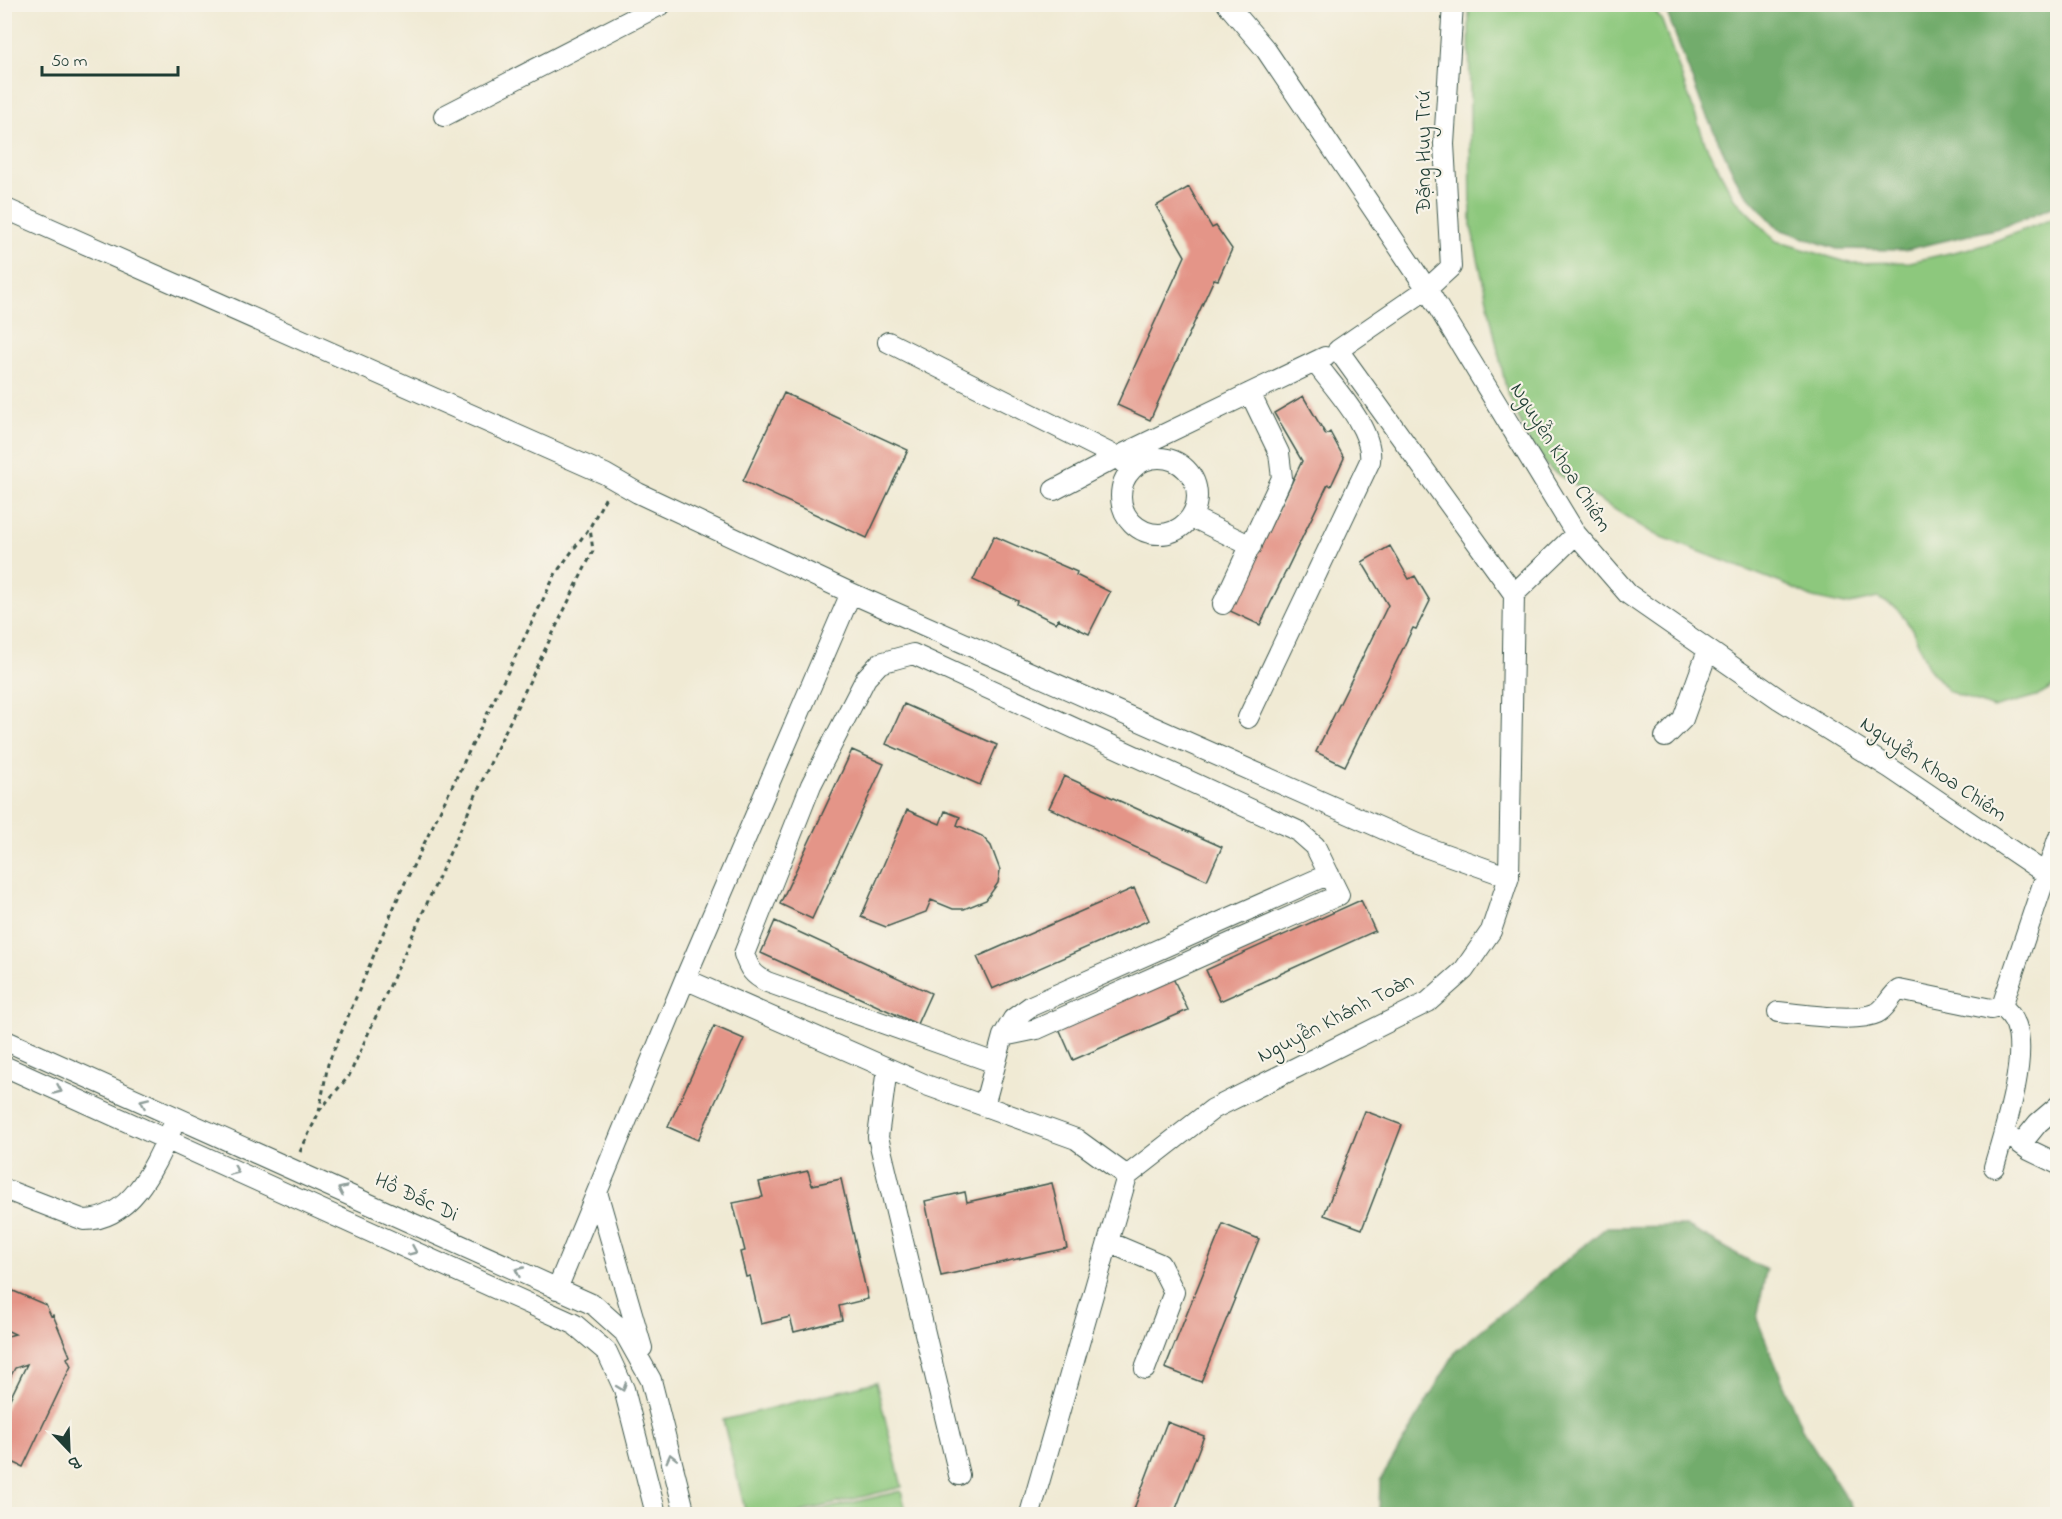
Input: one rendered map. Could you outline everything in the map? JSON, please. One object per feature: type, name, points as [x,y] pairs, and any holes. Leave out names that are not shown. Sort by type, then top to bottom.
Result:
[{"type":"street","points":[[444,116],[662,4]]},
{"type":"street","name":"Nguyễn Khoa Chiêm","points":[[1227,4],[1266,50],[1427,289],[1576,534],[1628,594],[1779,699],[1890,768],[2051,878]]},
{"type":"street","name":"Đặng Huy Trứ","points":[[1427,289],[1451,267],[1444,144],[1453,4]]},
{"type":"street","points":[[4,208],[615,480],[851,593],[1417,843],[1509,877]]},
{"type":"street","points":[[1054,490],[1124,463],[1250,393],[1338,350],[1427,289]]},
{"type":"street","points":[[888,342],[1124,463],[1157,457],[1173,459],[1185,467],[1194,479],[1198,494],[1192,517],[1179,529],[1161,534],[1146,532],[1133,524],[1124,512],[1121,498],[1124,463]]},
{"type":"street","points":[[1338,350],[1514,594],[1576,534]]},
{"type":"street","points":[[1248,718],[1370,461],[1372,450],[1361,425],[1315,362]]},
{"type":"street","points":[[1223,603],[1278,488],[1282,464],[1270,431],[1250,393]]},
{"type":"street","points":[[1192,517],[1251,546]]},
{"type":"street","points":[[557,1289],[685,979],[851,593]]},
{"type":"street","name":"Nguyễn Khánh Toàn","points":[[1127,1176],[1214,1109],[1428,1002],[1464,970],[1491,931],[1509,877],[1514,594]]},
{"type":"street","points":[[1665,737],[1683,719],[1708,650]]},
{"type":"street","points":[[984,1106],[1003,1036],[1013,1019],[1031,1006],[1329,874],[1315,846],[1298,831],[913,654],[880,663],[866,678],[811,785],[744,954],[748,968],[767,982],[995,1063]]},
{"type":"street","points":[[1779,1012],[1851,1016],[1874,1014],[1883,1009],[1899,990],[1991,1010],[2002,1006],[2051,878],[2058,838]]},
{"type":"street","points":[[685,979],[887,1068],[1076,1139],[1127,1176],[1030,1515]]},
{"type":"street","points":[[1994,1167],[2004,1132],[2017,1066],[2019,1036],[2013,1018],[2002,1006]]},
{"type":"street","name":"Hồ Đắc Di","points":[[4,1040],[594,1305],[624,1332],[651,1380],[686,1515]]},
{"type":"street","points":[[4,1066],[574,1324],[607,1352],[624,1389],[656,1515]]},
{"type":"street","points":[[887,1068],[878,1137],[959,1475]]},
{"type":"street","points":[[2021,1144],[2058,1106]]},
{"type":"street","points":[[4,1189],[84,1220],[97,1220],[126,1204],[139,1189],[167,1140],[177,1116]]},
{"type":"street","points":[[2004,1132],[2058,1164]]},
{"type":"street","points":[[597,1192],[651,1380]]},
{"type":"street","points":[[1108,1242],[1160,1264],[1174,1292],[1144,1369]]},
{"type":"street","points":[[486,1284],[496,1261]]},
{"type":"street","points":[[607,1352],[624,1332]]},
{"type":"path","points":[[293,1168],[319,1112],[328,1064],[400,893],[556,573],[590,527],[615,480]]},
{"type":"path","points":[[319,1112],[349,1076],[498,746],[593,552],[590,527]]},
{"type":"green space","points":[[1469,5],[1651,5],[1662,21],[1706,145],[1734,198],[1776,241],[1850,263],[1910,262],[1984,245],[2057,217],[2057,685],[2040,695],[1993,708],[1948,691],[1928,667],[1912,629],[1897,608],[1878,598],[1845,605],[1813,598],[1786,585],[1654,534],[1550,469],[1528,440],[1506,388],[1471,226]]},
{"type":"green space","points":[[1664,5],[2057,5],[2057,205],[2003,227],[1905,250],[1837,249],[1779,229],[1740,187],[1703,108]]},
{"type":"green space","points":[[1686,1226],[1766,1270],[1757,1319],[1802,1429],[1855,1512],[1860,1514],[1379,1514],[1380,1481],[1456,1351],[1607,1227]]},
{"type":"green space","points":[[876,1382],[902,1487],[793,1514],[746,1514],[723,1420]]},
{"type":"green space","points":[[901,1491],[907,1514],[805,1514]]},
{"type":"building","points":[[1189,187],[1212,228],[1216,226],[1232,249],[1218,280],[1214,279],[1150,420],[1117,405],[1185,256],[1156,206]]},
{"type":"building","points":[[784,393],[908,450],[867,538],[743,481]]},
{"type":"building","points":[[1303,396],[1326,435],[1330,432],[1344,458],[1331,486],[1328,484],[1260,625],[1230,611],[1302,461],[1274,413]]},
{"type":"building","points":[[994,536],[1077,572],[1076,575],[1110,592],[1089,634],[1058,619],[1056,623],[1017,604],[1018,601],[973,580]]},
{"type":"building","points":[[1390,546],[1409,579],[1415,576],[1430,601],[1416,629],[1413,628],[1345,766],[1316,752],[1388,605],[1362,562]]},
{"type":"building","points":[[904,704],[997,745],[980,785],[886,744]]},
{"type":"building","points":[[852,750],[884,764],[812,919],[780,904]]},
{"type":"building","points":[[1064,776],[1222,847],[1207,880],[1049,808]]},
{"type":"building","points":[[907,810],[940,824],[945,811],[960,817],[957,825],[982,836],[991,846],[1000,870],[998,883],[986,900],[964,909],[953,909],[931,900],[926,912],[886,927],[861,917]]},
{"type":"building","points":[[1134,888],[1149,920],[992,989],[977,957]]},
{"type":"building","points":[[1361,900],[1375,931],[1220,1001],[1206,970]]},
{"type":"building","points":[[775,921],[931,993],[917,1024],[761,953]]},
{"type":"building","points":[[1172,976],[1188,1010],[1073,1060],[1058,1026]]},
{"type":"building","points":[[714,1026],[744,1039],[698,1140],[668,1127]]},
{"type":"building","points":[[1365,1111],[1402,1125],[1362,1229],[1324,1215]]},
{"type":"building","points":[[808,1171],[812,1185],[841,1179],[868,1299],[839,1306],[842,1320],[794,1332],[790,1317],[761,1324],[750,1276],[746,1277],[740,1252],[745,1251],[733,1203],[763,1197],[759,1182]]},
{"type":"building","points":[[1052,1183],[1067,1248],[941,1276],[925,1201],[965,1192],[967,1202]]},
{"type":"building","points":[[1223,1224],[1259,1239],[1201,1382],[1165,1368]]},
{"type":"building","points":[[4,1287],[46,1305],[51,1316],[53,1315],[70,1356],[67,1358],[71,1366],[23,1467],[4,1458],[4,1411],[27,1364],[15,1368],[4,1389],[4,1337],[15,1334],[4,1329]]},
{"type":"building","points":[[1167,1422],[1204,1436],[1174,1514],[1132,1514]]}]
